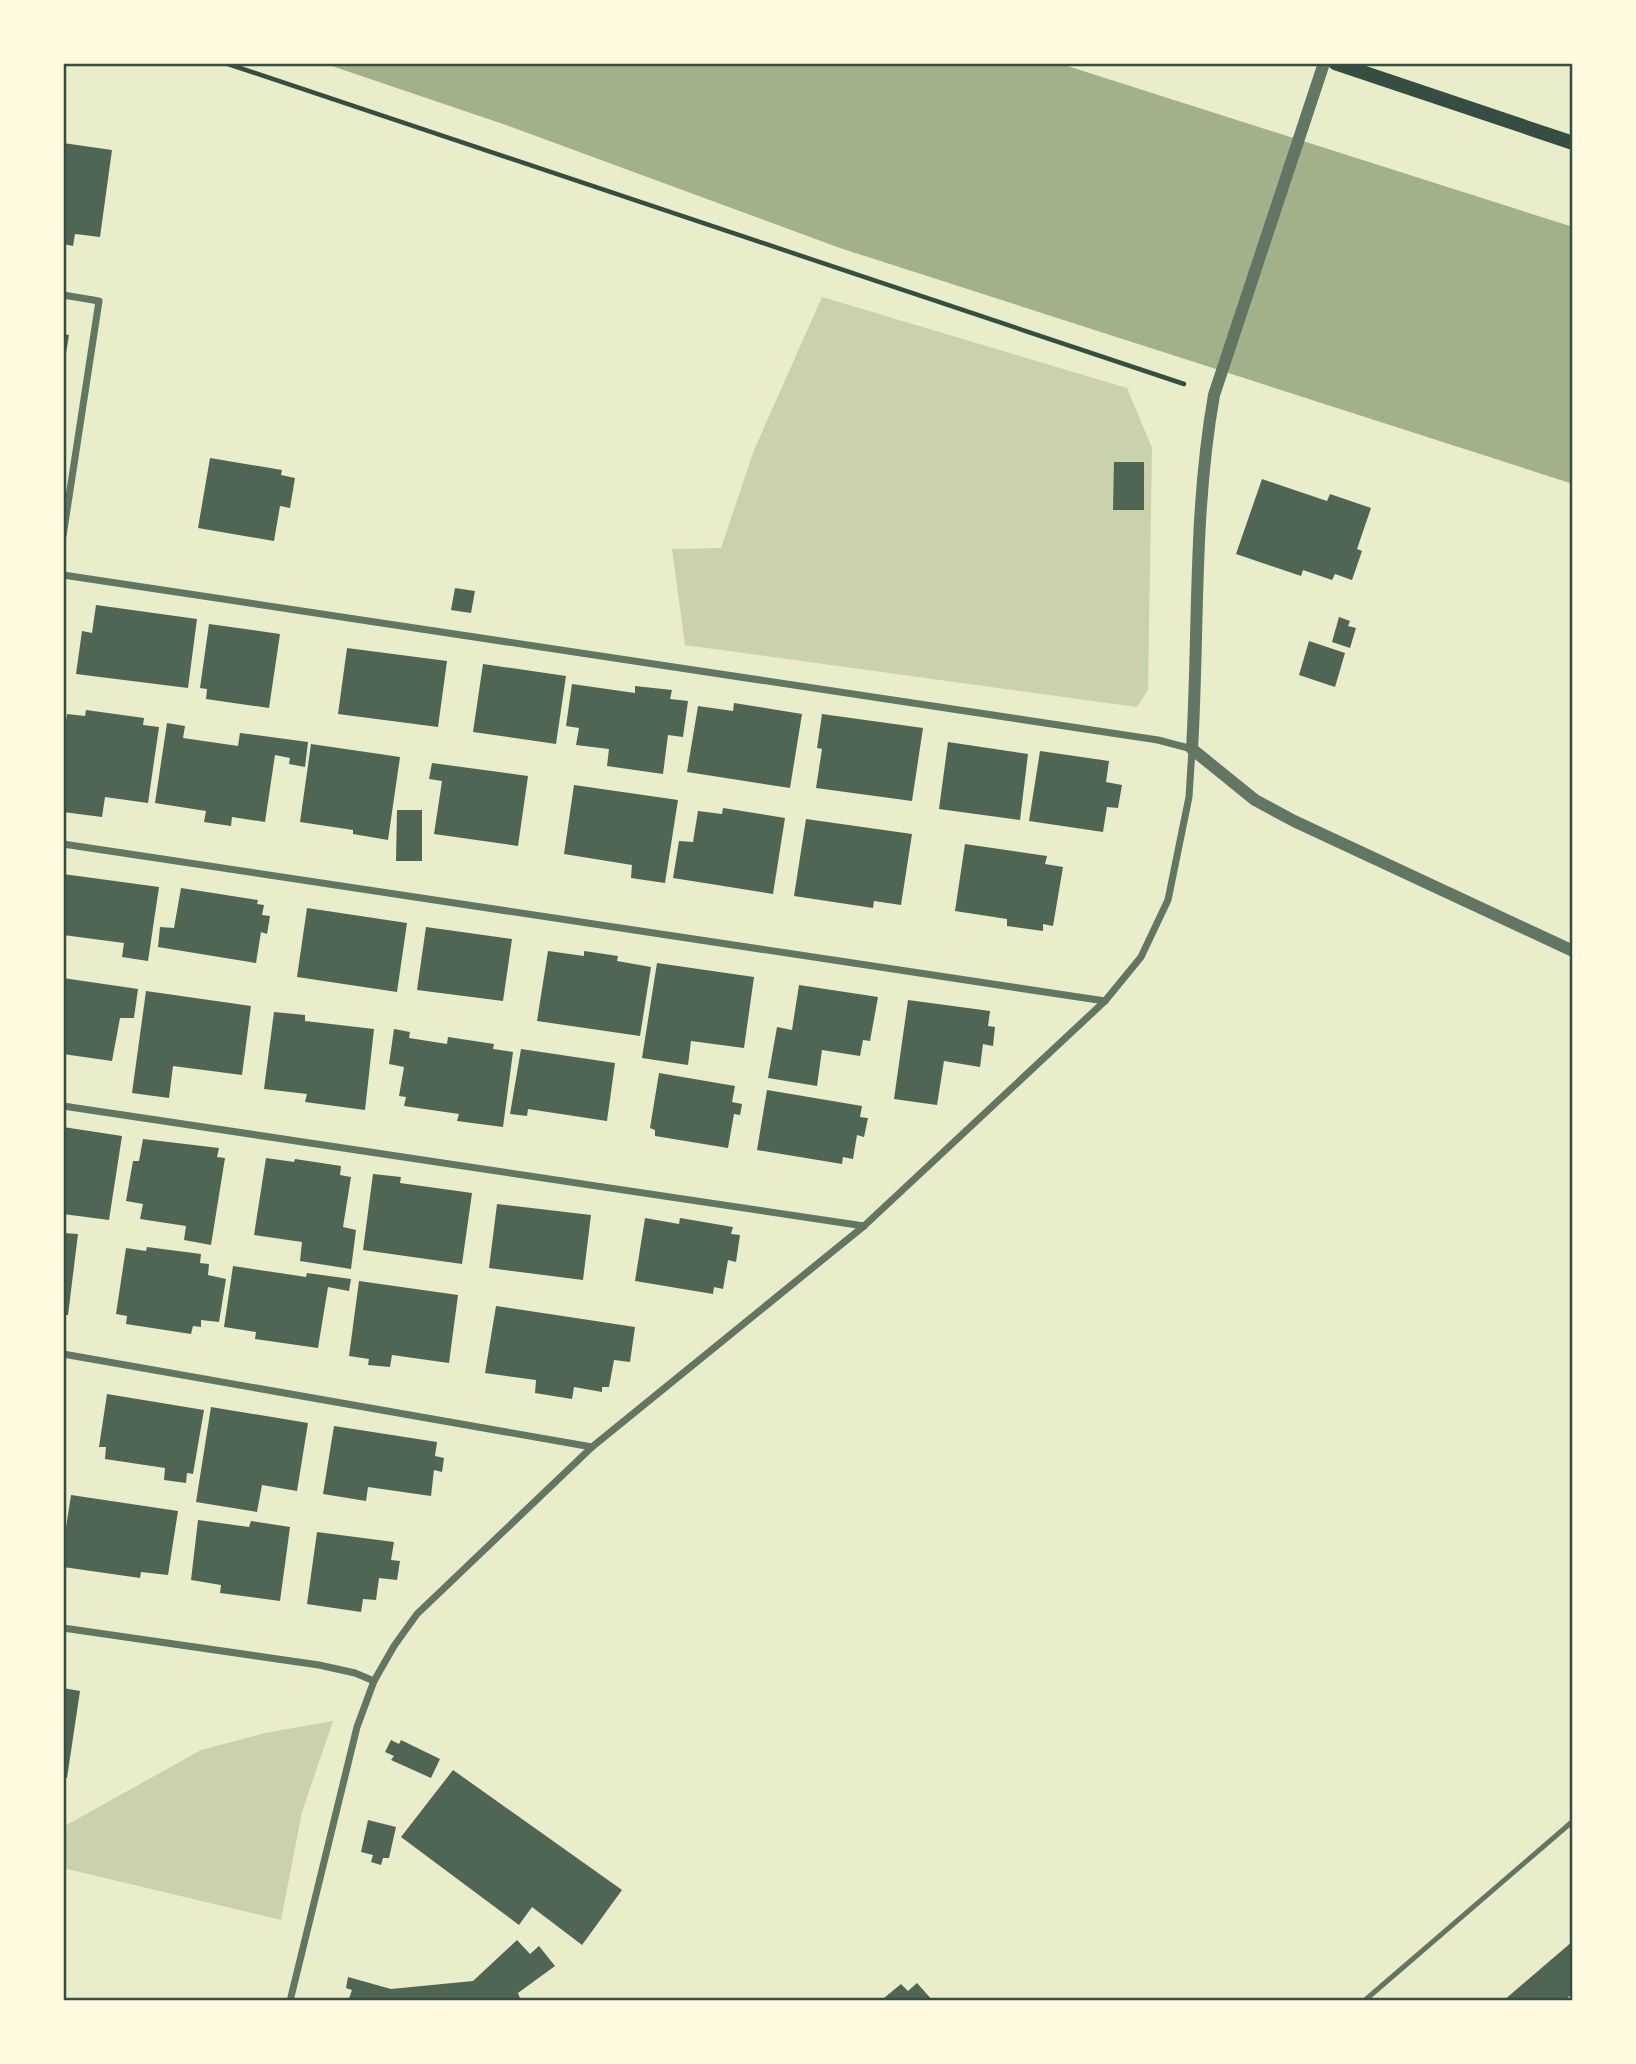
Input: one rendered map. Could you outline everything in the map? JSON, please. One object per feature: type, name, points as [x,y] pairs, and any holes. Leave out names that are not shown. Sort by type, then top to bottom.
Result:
[{"type":"main road","points":[[1335,63],[1573,143]]},
{"type":"street","points":[[290,2001],[357,1727],[374,1681],[417,1614],[592,1447],[864,1226],[1105,1001],[1141,957],[1168,900],[1189,797],[1195,693],[1198,523],[1205,447],[1217,389],[1324,63]]},
{"type":"street","points":[[63,295],[99,301],[63,536]]},
{"type":"street","points":[[63,575],[1158,740],[1192,749],[1255,800],[1294,821],[1573,951]]},
{"type":"street","points":[[63,844],[1105,1001]]},
{"type":"street","points":[[63,1106],[864,1226]]},
{"type":"street","points":[[63,1354],[592,1447]]},
{"type":"street","points":[[63,1628],[319,1665],[374,1681]]},
{"type":"lane","points":[[1364,2001],[1573,1821]]},
{"type":"path","points":[[225,63],[1157,373],[1217,389]]},
{"type":"shaded area","points":[[323,63],[1058,63],[1573,227],[1573,484],[840,248],[503,124]]},
{"type":"shaded area","points":[[822,297],[1127,388],[1152,448],[1148,690],[1137,707],[685,645],[672,549],[721,548],[754,450]]},
{"type":"shaded area","points":[[333,1721],[302,1812],[281,1920],[63,1868],[63,1827],[201,1750],[265,1733]]},
{"type":"building","points":[[63,143],[112,150],[100,237],[75,234],[73,246],[63,244]]},
{"type":"building","points":[[63,334],[69,335],[64,366],[63,366]]},
{"type":"building","points":[[210,458],[282,470],[281,475],[295,478],[290,508],[280,506],[274,541],[198,528]]},
{"type":"building","points":[[1114,462],[1144,462],[1144,510],[1113,510]]},
{"type":"building","points":[[1262,479],[1327,501],[1330,494],[1371,508],[1357,549],[1362,551],[1352,580],[1335,574],[1332,580],[1303,570],[1301,576],[1236,554]]},
{"type":"building","points":[[455,588],[475,591],[471,613],[451,610]]},
{"type":"building","points":[[96,605],[197,619],[188,688],[76,674],[82,631],[92,633]]},
{"type":"building","points":[[1339,617],[1350,621],[1348,626],[1356,628],[1350,648],[1332,642]]},
{"type":"building","points":[[209,624],[280,634],[269,708],[206,699],[207,689],[200,688]]},
{"type":"building","points":[[1309,641],[1345,653],[1335,687],[1299,675]]},
{"type":"building","points":[[347,648],[447,661],[438,727],[338,714]]},
{"type":"building","points":[[483,664],[566,676],[556,744],[473,732]]},
{"type":"building","points":[[572,684],[635,693],[635,686],[672,690],[670,699],[688,701],[683,737],[668,735],[663,774],[607,766],[609,749],[576,745],[579,728],[566,726]]},
{"type":"building","points":[[734,703],[802,714],[790,788],[687,772],[698,706],[733,711]]},
{"type":"building","points":[[86,710],[144,718],[143,725],[159,727],[148,803],[105,797],[102,817],[63,812],[63,743],[67,714],[85,716]]},
{"type":"building","points":[[822,714],[923,728],[912,801],[816,788],[822,749],[817,748]]},
{"type":"building","points":[[167,723],[185,726],[183,738],[238,746],[240,733],[308,742],[305,767],[289,764],[290,758],[275,755],[265,822],[232,817],[231,826],[204,822],[206,811],[155,803]]},
{"type":"building","points":[[948,742],[1028,754],[1020,820],[939,809]]},
{"type":"building","points":[[311,744],[400,757],[388,840],[353,834],[353,830],[300,822]]},
{"type":"building","points":[[1040,751],[1109,761],[1106,782],[1122,785],[1118,808],[1107,807],[1103,832],[1029,821]]},
{"type":"building","points":[[432,763],[528,776],[518,846],[434,834],[442,781],[429,779]]},
{"type":"building","points":[[574,785],[678,800],[665,883],[631,878],[632,865],[564,854]]},
{"type":"building","points":[[723,808],[785,818],[773,894],[673,878],[679,841],[693,842],[698,811],[722,814]]},
{"type":"building","points":[[397,810],[422,810],[422,861],[396,861]]},
{"type":"building","points":[[806,819],[912,834],[901,905],[874,901],[873,908],[794,896]]},
{"type":"building","points":[[965,844],[1047,856],[1045,864],[1063,867],[1053,926],[1043,924],[1043,931],[1007,926],[1007,919],[955,911]]},
{"type":"building","points":[[63,874],[159,887],[148,961],[122,957],[124,943],[63,935]]},
{"type":"building","points":[[181,888],[258,900],[257,904],[264,905],[262,915],[270,916],[267,934],[261,932],[256,963],[158,947],[160,927],[174,928]]},
{"type":"building","points":[[307,908],[407,923],[397,992],[297,977]]},
{"type":"building","points":[[426,927],[512,939],[503,1001],[417,990]]},
{"type":"building","points":[[548,951],[584,956],[584,951],[618,956],[617,961],[651,967],[640,1036],[537,1021]]},
{"type":"building","points":[[657,963],[754,977],[744,1048],[691,1041],[688,1065],[642,1058]]},
{"type":"building","points":[[63,978],[138,989],[134,1018],[120,1018],[112,1061],[63,1054]]},
{"type":"building","points":[[799,985],[878,997],[870,1041],[863,1040],[860,1056],[822,1050],[817,1086],[768,1078],[777,1027],[792,1030]]},
{"type":"building","points":[[146,991],[251,1006],[242,1075],[173,1066],[169,1098],[132,1093]]},
{"type":"building","points":[[908,1000],[990,1011],[988,1026],[995,1027],[993,1046],[983,1044],[980,1067],[944,1061],[937,1105],[894,1099]]},
{"type":"building","points":[[274,1012],[305,1015],[305,1021],[374,1029],[365,1110],[305,1102],[307,1094],[264,1089]]},
{"type":"building","points":[[394,1029],[410,1032],[409,1038],[447,1044],[448,1037],[494,1044],[493,1049],[513,1052],[503,1127],[457,1121],[459,1114],[404,1106],[406,1097],[399,1096],[404,1067],[389,1064]]},
{"type":"building","points":[[521,1049],[615,1063],[607,1121],[528,1109],[527,1116],[510,1114]]},
{"type":"building","points":[[659,1073],[735,1086],[732,1102],[742,1104],[740,1115],[734,1114],[728,1148],[655,1136],[655,1130],[650,1128]]},
{"type":"building","points":[[767,1090],[862,1106],[860,1117],[868,1118],[864,1137],[857,1135],[853,1159],[843,1157],[842,1164],[757,1150]]},
{"type":"building","points":[[63,1127],[122,1136],[109,1220],[63,1214]]},
{"type":"building","points":[[143,1139],[219,1148],[217,1157],[225,1158],[211,1245],[184,1240],[186,1226],[140,1219],[143,1204],[126,1201],[133,1161],[139,1161]]},
{"type":"building","points":[[266,1158],[341,1166],[340,1175],[351,1177],[343,1227],[356,1230],[351,1269],[300,1261],[302,1242],[254,1235]]},
{"type":"building","points":[[373,1174],[401,1177],[400,1183],[472,1193],[462,1264],[363,1250]]},
{"type":"building","points":[[497,1204],[591,1215],[583,1280],[489,1268]]},
{"type":"building","points":[[645,1218],[679,1224],[680,1218],[733,1227],[731,1234],[740,1235],[736,1262],[728,1260],[723,1289],[714,1287],[713,1294],[635,1281]]},
{"type":"building","points":[[63,1233],[78,1234],[68,1315],[63,1315]]},
{"type":"building","points":[[147,1247],[201,1254],[200,1263],[209,1264],[208,1275],[226,1279],[219,1322],[201,1320],[201,1327],[193,1326],[191,1334],[126,1324],[127,1316],[116,1314],[126,1248],[146,1251]]},
{"type":"building","points":[[233,1266],[306,1277],[307,1273],[351,1279],[349,1291],[328,1287],[318,1348],[255,1339],[256,1332],[224,1327]]},
{"type":"building","points":[[359,1281],[458,1295],[449,1363],[392,1355],[390,1367],[368,1365],[369,1359],[349,1356]]},
{"type":"building","points":[[496,1306],[635,1327],[630,1362],[614,1360],[609,1387],[602,1387],[602,1392],[574,1387],[572,1399],[535,1393],[536,1380],[485,1373]]},
{"type":"building","points":[[107,1394],[204,1410],[193,1474],[187,1473],[186,1483],[164,1480],[165,1468],[105,1459],[106,1447],[99,1447]]},
{"type":"building","points":[[211,1407],[308,1423],[297,1491],[262,1485],[257,1512],[196,1502]]},
{"type":"building","points":[[334,1426],[437,1442],[435,1456],[444,1458],[442,1472],[434,1470],[431,1496],[368,1487],[366,1501],[323,1494]]},
{"type":"building","points":[[71,1495],[178,1511],[168,1575],[141,1572],[140,1578],[63,1567],[63,1547]]},
{"type":"building","points":[[198,1520],[249,1527],[251,1521],[290,1527],[280,1601],[220,1593],[221,1585],[191,1580]]},
{"type":"building","points":[[317,1532],[394,1542],[391,1560],[400,1561],[397,1580],[379,1578],[376,1600],[363,1599],[361,1612],[307,1604]]},
{"type":"building","points":[[63,1688],[80,1691],[67,1778],[63,1777]]},
{"type":"building","points":[[391,1740],[399,1744],[401,1740],[440,1759],[431,1778],[391,1760],[394,1756],[385,1752]]},
{"type":"building","points":[[453,1770],[622,1890],[582,1945],[532,1907],[519,1925],[401,1837]]},
{"type":"building","points":[[368,1820],[396,1827],[389,1858],[383,1858],[381,1865],[371,1862],[373,1855],[361,1852]]},
{"type":"building","points":[[517,1940],[530,1954],[539,1946],[555,1966],[518,1993],[521,2001],[348,2001],[352,1990],[346,1988],[348,1977],[391,1989],[473,1981]]},
{"type":"building","points":[[1573,1941],[1573,1993],[1564,2001],[1503,2001]]},
{"type":"building","points":[[917,1983],[933,2001],[887,2001],[884,1998],[901,1984],[908,1991]]}]
